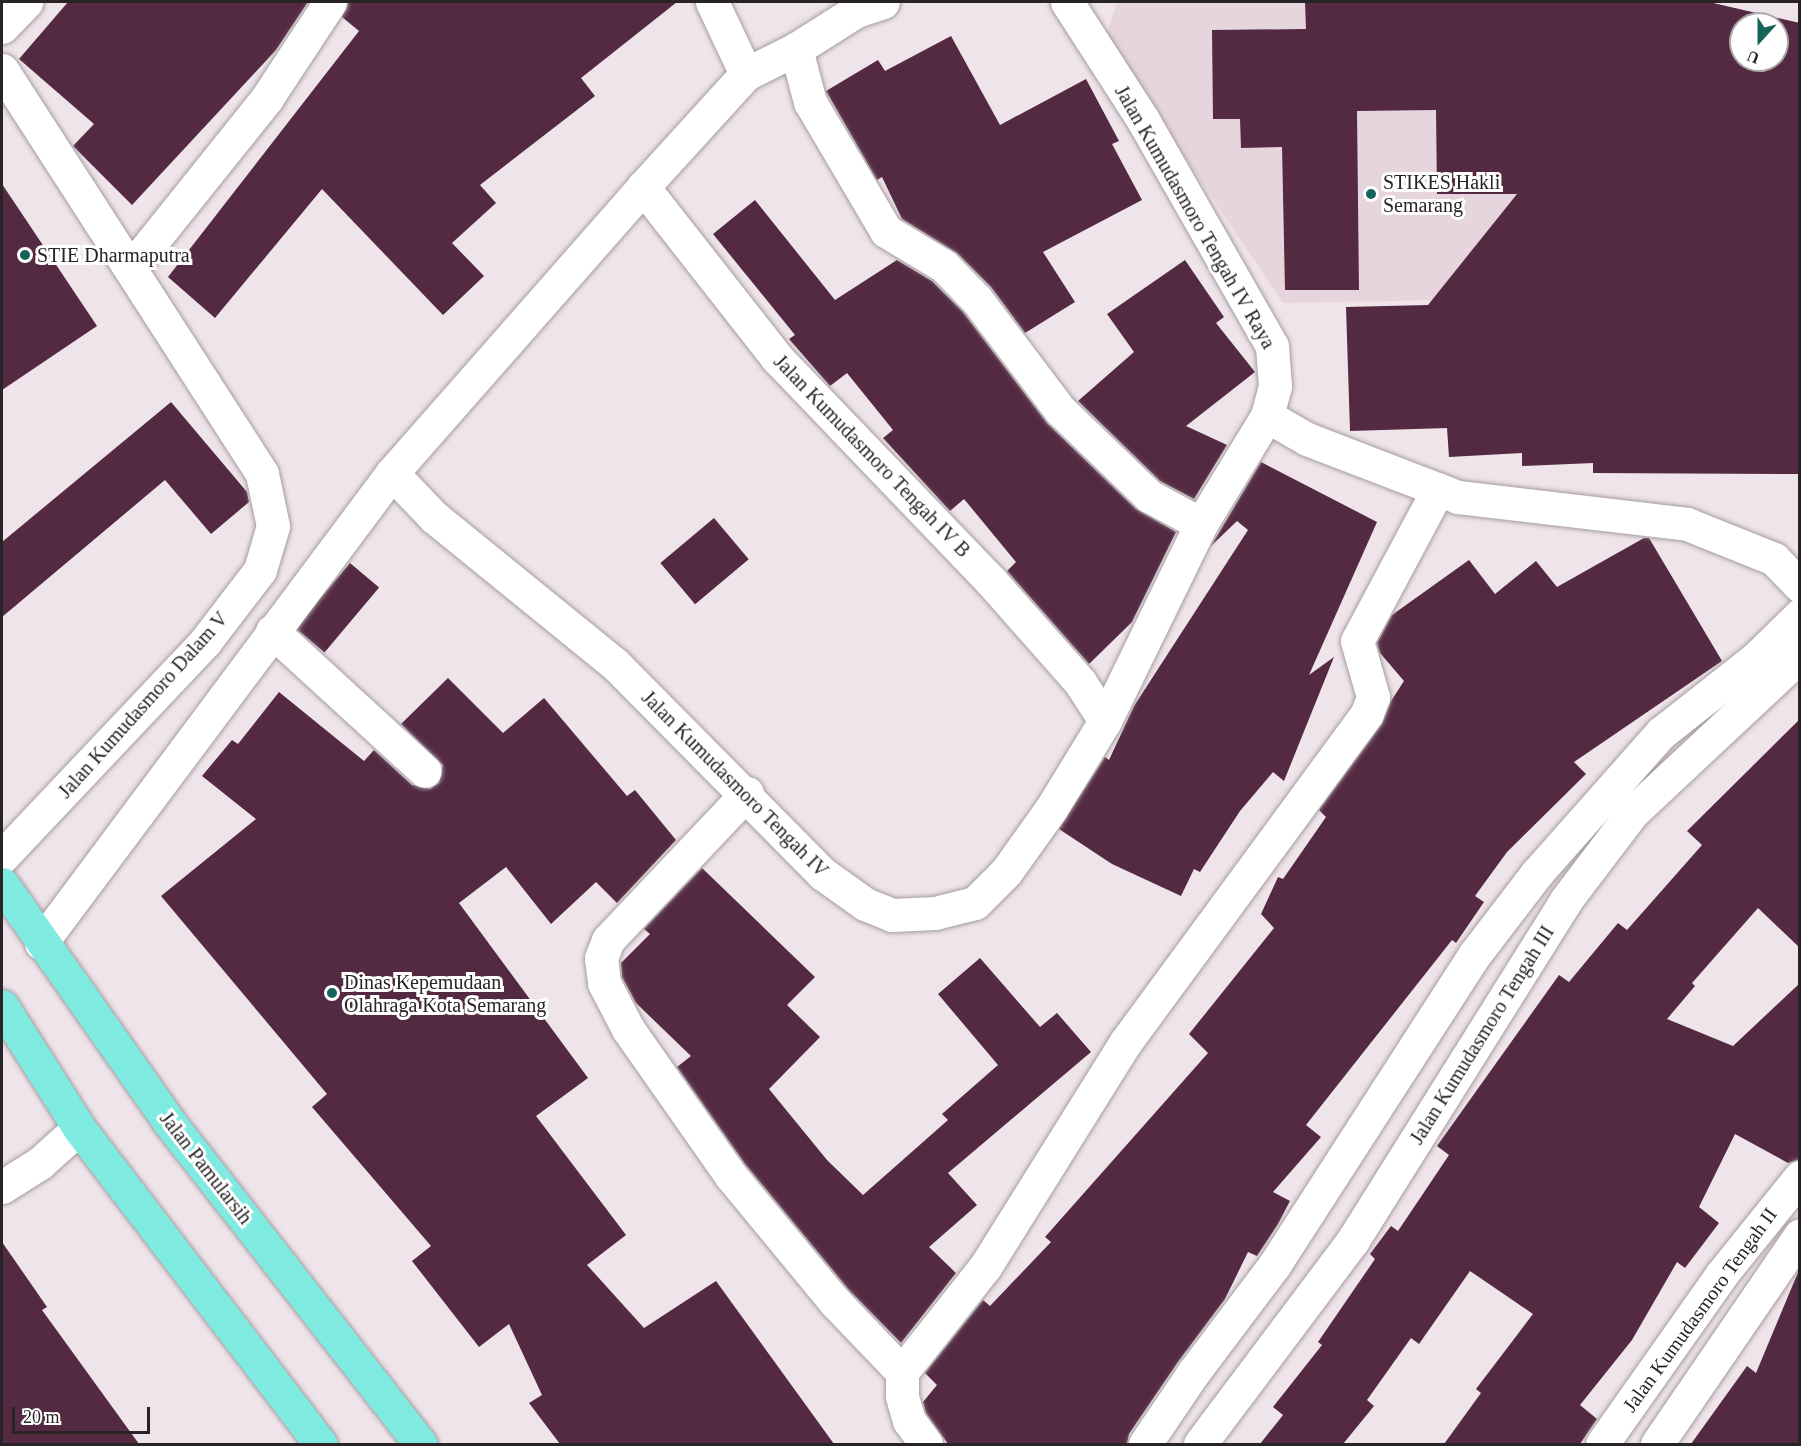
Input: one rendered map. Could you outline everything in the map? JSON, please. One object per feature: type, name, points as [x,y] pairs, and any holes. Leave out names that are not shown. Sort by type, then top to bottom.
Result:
[{"type":"highway","name":"Jalan Pamularsih","points":[[2,884],[40,944],[169,1122],[422,1444]]},
{"type":"highway","points":[[2,1006],[79,1128],[321,1444]]},
{"type":"street","points":[[2,27],[26,2]]},
{"type":"street","points":[[131,268],[267,98],[330,2]]},
{"type":"street","points":[[712,2],[746,74]]},
{"type":"street","name":"Jalan Kumudasmoro Tengah IV Raya","points":[[1067,2],[1143,120],[1272,346],[1275,386],[1267,416]]},
{"type":"street","points":[[40,944],[392,472],[643,187],[746,74],[796,49],[866,4]]},
{"type":"street","points":[[796,49],[810,102],[886,231],[944,266],[977,300],[1060,410],[1149,496],[1201,524]]},
{"type":"street","name":"Jalan Kumudasmoro Dalam V","points":[[2,70],[262,474],[273,509],[271,540],[260,570],[205,642],[2,857]]},
{"type":"street","name":"Jalan Kumudasmoro Tengah IV B","points":[[643,187],[777,358],[990,580],[1080,682],[1105,721]]},
{"type":"street","points":[[1267,416],[1307,439],[1458,497],[1687,524],[1774,559],[1800,586]]},
{"type":"street","name":"Jalan Kumudasmoro Tengah IV","points":[[392,472],[434,517],[615,664],[747,794],[823,874],[865,904],[892,915],[935,913],[975,903],[1006,872],[1051,809],[1105,721],[1201,524],[1267,416]]},
{"type":"street","points":[[926,1444],[909,1421],[902,1396],[902,1372],[985,1268],[1125,1043],[1367,713],[1373,697],[1357,641],[1438,489]]},
{"type":"street","points":[[1144,1444],[1193,1373],[1275,1264],[1475,954],[1536,873],[1606,791],[1661,732],[1755,659],[1800,615]]},
{"type":"street","points":[[272,631],[425,771]]},
{"type":"street","name":"Jalan Kumudasmoro Tengah III","points":[[1200,1444],[1353,1240],[1455,1081],[1566,900],[1632,813],[1800,656]]},
{"type":"street","points":[[1606,791],[1632,813]]},
{"type":"street","points":[[747,794],[608,940],[601,958],[604,983],[628,1029],[731,1176],[835,1302],[902,1372]]},
{"type":"street","points":[[1536,873],[1566,900]]},
{"type":"street","points":[[1414,1050],[1455,1081]]},
{"type":"street","points":[[2,1187],[40,1163],[79,1128]]},
{"type":"street","name":"Jalan Kumudasmoro Tengah II","points":[[1602,1444],[1721,1275],[1800,1177]]},
{"type":"street","points":[[1657,1444],[1800,1235]]},
{"type":"shaded area","name":"STIKES Hakli Semarang","points":[[1117,2],[1581,2],[1554,88],[1535,232],[1445,300],[1283,303],[1105,39]]},
{"type":"building","points":[[68,2],[308,2],[276,50],[132,205],[73,146],[94,124],[19,59]]},
{"type":"building","points":[[348,2],[677,2],[581,78],[595,96],[480,185],[496,203],[452,243],[484,276],[443,315],[322,189],[215,318],[168,277],[359,31],[342,17]]},
{"type":"building","points":[[1305,2],[1709,2],[1752,12],[1729,12],[1729,72],[1789,72],[1789,20],[1800,23],[1800,474],[1593,473],[1593,463],[1522,466],[1522,453],[1449,457],[1447,428],[1350,431],[1346,307],[1428,305],[1517,194],[1437,194],[1436,110],[1357,111],[1359,290],[1285,290],[1282,147],[1241,148],[1240,119],[1213,119],[1212,30],[1306,29]]},
{"type":"building","points":[[951,36],[1000,125],[1086,79],[1119,141],[1112,144],[1142,200],[1043,252],[1075,302],[1025,333],[991,287],[957,253],[902,219],[882,177],[877,180],[826,91],[878,60],[885,71]]},
{"type":"building","name":"STIE Dharmaputra","points":[[2,184],[97,326],[2,390]]},
{"type":"building","points":[[755,200],[835,300],[897,260],[932,281],[963,312],[1047,423],[1136,509],[1176,532],[1132,622],[1089,664],[1007,571],[1016,562],[964,499],[950,511],[883,438],[893,430],[847,373],[830,386],[789,339],[795,335],[713,234]]},
{"type":"building","points":[[1185,260],[1224,317],[1216,323],[1255,372],[1186,426],[1227,445],[1194,499],[1160,481],[1078,401],[1134,352],[1107,314]]},
{"type":"building","points":[[171,402],[247,492],[249,502],[211,534],[165,480],[2,617],[2,542]]},
{"type":"building","points":[[1261,462],[1377,522],[1309,675],[1334,657],[1284,781],[1273,772],[1240,811],[1200,872],[1194,869],[1181,896],[1112,864],[1059,829],[1105,757],[1109,760],[1134,706],[1248,530],[1237,521],[1211,546]]},
{"type":"building","points":[[714,518],[749,559],[695,604],[660,563]]},
{"type":"building","points":[[1644,538],[1649,538],[1722,661],[1574,762],[1586,774],[1507,852],[1475,896],[1484,902],[1456,943],[1452,940],[1306,1125],[1321,1137],[1273,1192],[1290,1201],[1278,1224],[1257,1256],[1248,1252],[1225,1299],[1129,1434],[1127,1444],[948,1444],[926,1413],[923,1402],[937,1385],[925,1373],[983,1300],[990,1306],[1051,1242],[1045,1237],[1208,1053],[1189,1034],[1274,928],[1261,914],[1278,877],[1283,879],[1326,817],[1319,810],[1382,724],[1391,701],[1404,681],[1380,653],[1377,643],[1392,615],[1469,560],[1495,594],[1536,561],[1557,587]]},
{"type":"building","points":[[350,563],[379,587],[324,653],[295,628]]},
{"type":"building","points":[[448,678],[503,733],[544,698],[627,796],[635,790],[676,840],[617,903],[596,882],[551,924],[506,867],[459,903],[588,1078],[536,1116],[626,1235],[587,1265],[644,1328],[716,1281],[834,1444],[560,1444],[529,1403],[542,1395],[509,1324],[479,1347],[412,1261],[431,1246],[312,1107],[327,1094],[161,896],[256,819],[202,776],[232,740],[238,744],[279,692],[364,761],[374,750],[412,785],[430,789],[439,783],[443,765],[401,724]]},
{"type":"building","points":[[1800,719],[1800,948],[1758,908],[1692,983],[1695,986],[1667,1019],[1733,1046],[1800,983],[1800,1159],[1788,1163],[1735,1134],[1699,1207],[1719,1223],[1685,1268],[1677,1262],[1632,1340],[1580,1405],[1597,1419],[1580,1444],[1444,1444],[1481,1393],[1476,1389],[1533,1314],[1470,1271],[1419,1344],[1411,1338],[1367,1400],[1374,1406],[1343,1444],[1260,1444],[1283,1415],[1273,1407],[1322,1345],[1318,1342],[1375,1259],[1370,1254],[1391,1226],[1398,1231],[1449,1155],[1437,1146],[1559,975],[1569,982],[1618,923],[1627,930],[1702,845],[1687,831]]},
{"type":"building","points":[[702,868],[815,977],[787,1005],[820,1037],[769,1089],[827,1160],[863,1195],[948,1120],[942,1114],[998,1065],[938,994],[980,958],[1040,1027],[1057,1013],[1091,1052],[948,1173],[977,1205],[929,1247],[956,1273],[901,1343],[849,1290],[745,1164],[677,1067],[691,1056],[636,1003],[622,977],[621,963],[650,934],[644,929]]},
{"type":"building","points":[[2,1242],[47,1307],[42,1310],[139,1444],[2,1444]]},
{"type":"building","points":[[1799,1270],[1800,1444],[1691,1444],[1747,1366],[1756,1373]]},
{"type":"place","name":"STIKES Hakli Semarang","points":[[1371,194]]},
{"type":"place","name":"STIE Dharmaputra","points":[[25,255]]},
{"type":"place","name":"Dinas Kepemudaan Olahraga Kota Semarang","points":[[332,993]]}]
